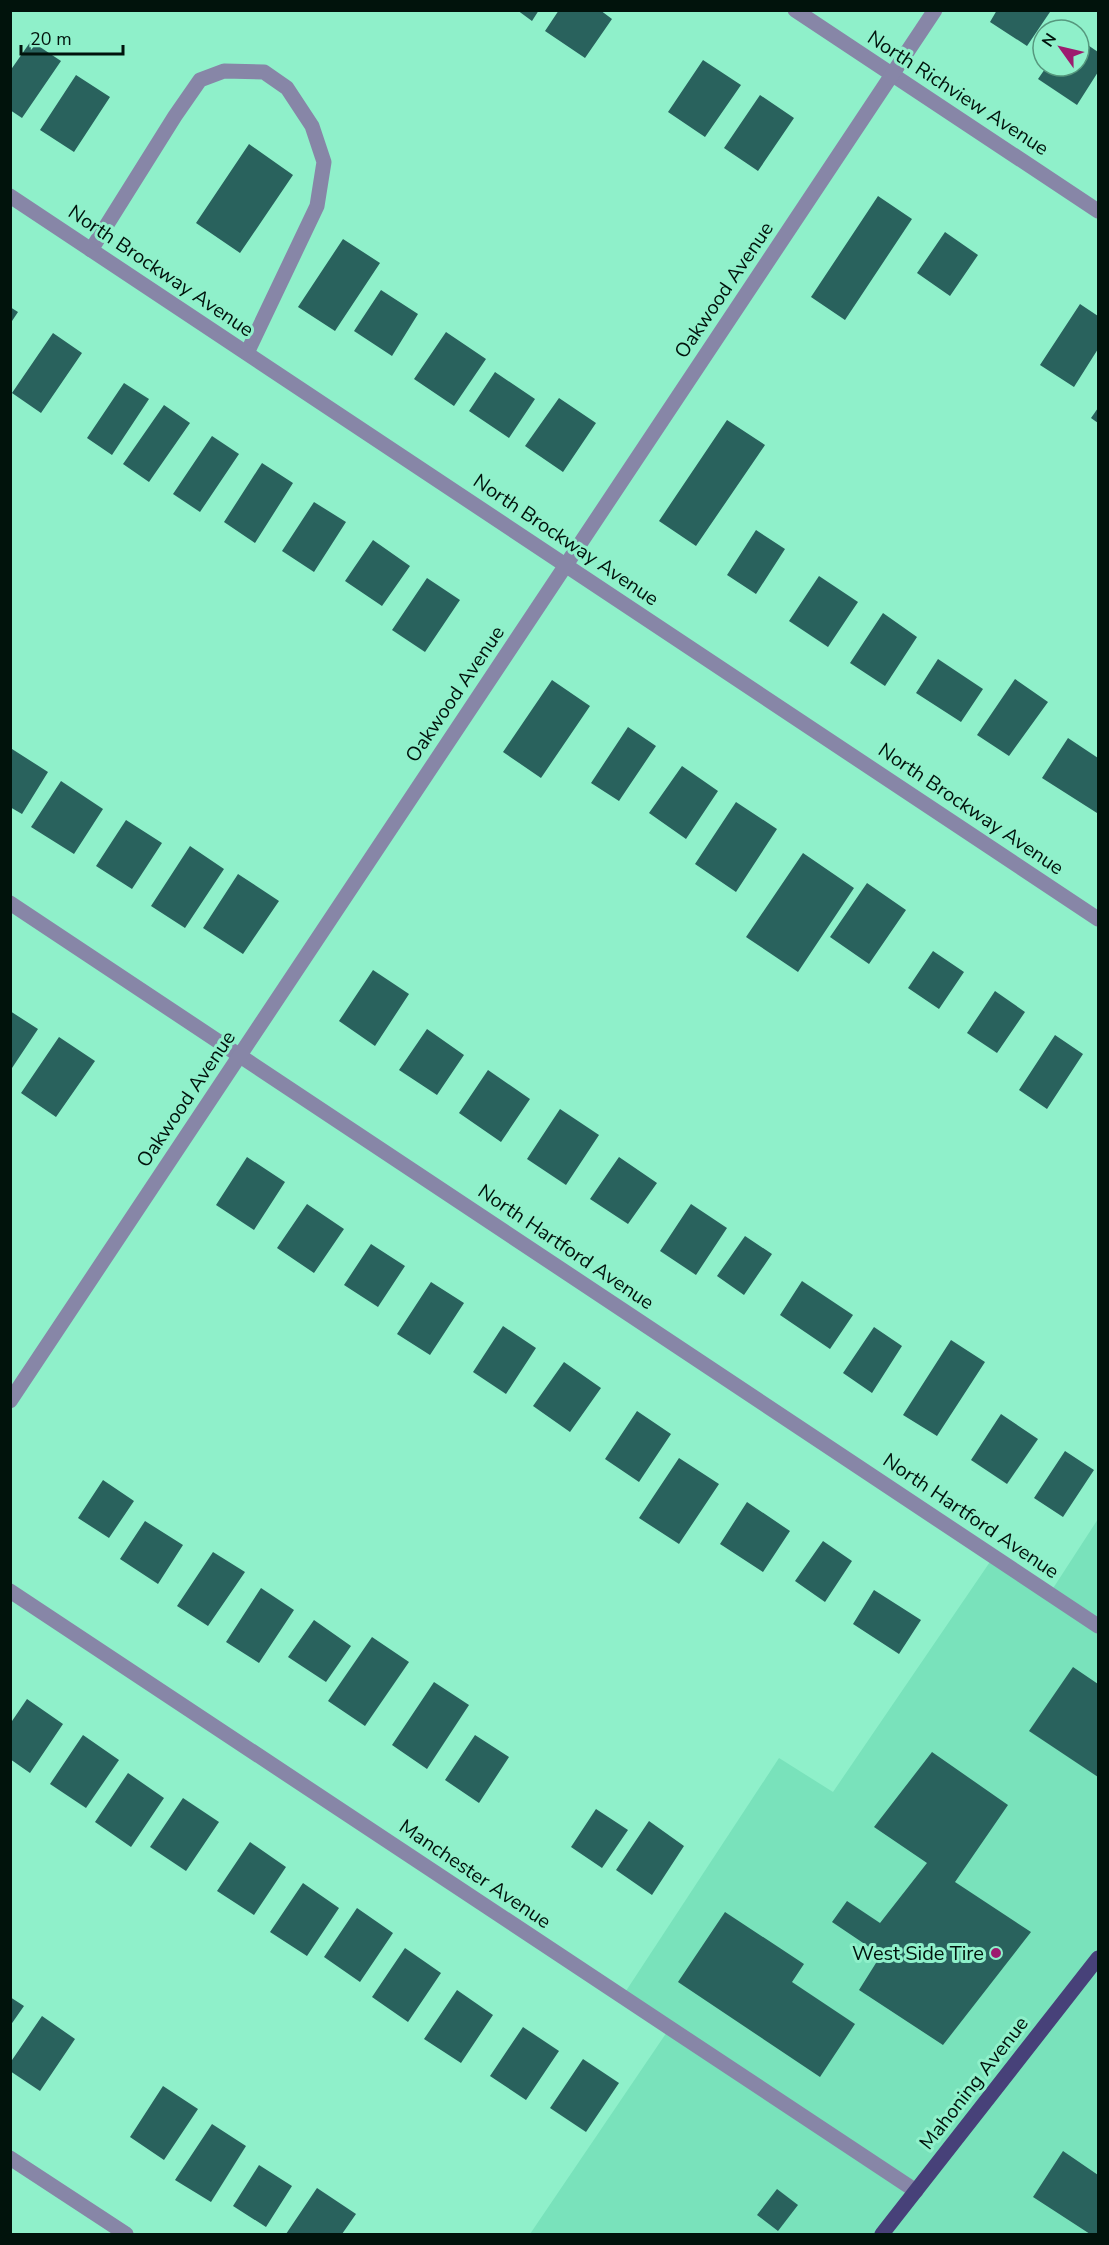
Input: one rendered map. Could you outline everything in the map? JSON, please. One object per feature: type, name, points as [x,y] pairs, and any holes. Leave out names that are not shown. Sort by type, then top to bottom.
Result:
[{"type":"main road","name":"Mahoning Avenue","points":[[882,2235],[1098,1958]]},
{"type":"street","name":"North Richview Avenue","points":[[795,10],[1098,211]]},
{"type":"street","name":"Oakwood Avenue","points":[[10,1401],[935,10]]},
{"type":"street","points":[[92,250],[200,80],[224,71],[264,72],[287,88],[312,126],[324,162],[317,206],[247,353]]},
{"type":"street","name":"North Brockway Avenue","points":[[10,196],[1098,919]]},
{"type":"street","name":"North Hartford Avenue","points":[[10,903],[1098,1626]]},
{"type":"street","name":"Manchester Avenue","points":[[10,1591],[916,2191]]},
{"type":"street","points":[[10,2158],[126,2235]]},
{"type":"shaded area","points":[[1098,1519],[1098,2234],[530,2234],[669,2029],[622,1997],[779,1758],[833,1792],[994,1556],[1050,1593]]},
{"type":"building","points":[[517,10],[539,10],[532,21]]},
{"type":"building","points":[[559,10],[600,10],[612,19],[585,58],[545,31]]},
{"type":"building","points":[[997,10],[1048,10],[1050,12],[1046,18],[1031,18],[1031,40],[1027,46],[990,22]]},
{"type":"building","points":[[31,41],[61,61],[22,118],[10,110],[10,71]]},
{"type":"building","points":[[1091,47],[1098,52],[1098,72],[1077,105],[1038,79],[1091,78]]},
{"type":"building","points":[[703,60],[741,85],[705,137],[668,112]]},
{"type":"building","points":[[76,75],[110,97],[74,152],[40,130]]},
{"type":"building","points":[[760,95],[794,118],[758,171],[724,148]]},
{"type":"building","points":[[249,144],[293,175],[240,253],[196,223]]},
{"type":"building","points":[[878,196],[912,219],[845,320],[811,297]]},
{"type":"building","points":[[945,232],[978,255],[950,296],[917,273]]},
{"type":"building","points":[[343,239],[380,263],[335,331],[298,307]]},
{"type":"building","points":[[381,290],[418,314],[392,356],[354,331]]},
{"type":"building","points":[[1080,304],[1098,316],[1098,349],[1074,387],[1040,365]]},
{"type":"building","points":[[10,307],[18,312],[10,324]]},
{"type":"building","points":[[446,332],[486,359],[454,406],[414,379]]},
{"type":"building","points":[[53,333],[82,353],[41,413],[12,393]]},
{"type":"building","points":[[495,372],[535,399],[509,438],[469,411]]},
{"type":"building","points":[[124,383],[149,399],[112,455],[87,438]]},
{"type":"building","points":[[559,398],[596,423],[563,472],[525,446]]},
{"type":"building","points":[[164,405],[190,423],[149,482],[123,464]]},
{"type":"building","points":[[1098,408],[1098,423],[1091,418]]},
{"type":"building","points":[[727,420],[765,445],[696,546],[659,521]]},
{"type":"building","points":[[212,436],[239,454],[200,512],[173,494]]},
{"type":"building","points":[[262,463],[293,483],[255,543],[224,522]]},
{"type":"building","points":[[314,502],[346,522],[314,572],[282,551]]},
{"type":"building","points":[[756,530],[785,549],[756,594],[727,575]]},
{"type":"building","points":[[373,540],[410,566],[382,606],[345,581]]},
{"type":"building","points":[[819,576],[858,602],[828,647],[789,621]]},
{"type":"building","points":[[427,578],[460,600],[425,652],[392,630]]},
{"type":"building","points":[[883,613],[917,637],[885,686],[850,663]]},
{"type":"building","points":[[938,659],[983,689],[961,722],[916,693]]},
{"type":"building","points":[[1015,679],[1048,702],[1009,756],[977,735]]},
{"type":"building","points":[[552,680],[590,706],[541,778],[503,752]]},
{"type":"building","points":[[628,727],[656,746],[619,801],[591,783]]},
{"type":"building","points":[[1068,738],[1098,758],[1097,813],[1042,778]]},
{"type":"building","points":[[12,749],[48,772],[22,814],[10,807]]},
{"type":"building","points":[[682,766],[718,791],[686,839],[649,813]]},
{"type":"building","points":[[61,781],[103,809],[74,854],[31,827]]},
{"type":"building","points":[[736,802],[777,829],[736,892],[695,864]]},
{"type":"building","points":[[126,820],[162,843],[132,889],[96,866]]},
{"type":"building","points":[[190,846],[224,869],[185,928],[151,906]]},
{"type":"building","points":[[803,853],[854,888],[798,972],[746,937]]},
{"type":"building","points":[[238,874],[279,901],[243,954],[203,928]]},
{"type":"building","points":[[867,883],[906,910],[869,964],[830,937]]},
{"type":"building","points":[[933,951],[964,972],[939,1009],[908,988]]},
{"type":"building","points":[[373,970],[409,994],[375,1046],[339,1021]]},
{"type":"building","points":[[995,991],[1025,1012],[997,1053],[967,1033]]},
{"type":"building","points":[[10,1011],[38,1029],[10,1071]]},
{"type":"building","points":[[427,1029],[464,1055],[437,1095],[399,1070]]},
{"type":"building","points":[[1055,1035],[1083,1054],[1047,1109],[1019,1090]]},
{"type":"building","points":[[59,1037],[95,1061],[56,1117],[21,1093]]},
{"type":"building","points":[[488,1070],[530,1099],[501,1142],[459,1113]]},
{"type":"building","points":[[560,1109],[599,1135],[566,1185],[527,1159]]},
{"type":"building","points":[[247,1157],[285,1182],[254,1230],[216,1205]]},
{"type":"building","points":[[619,1157],[657,1183],[628,1224],[590,1199]]},
{"type":"building","points":[[307,1204],[344,1229],[314,1273],[277,1248]]},
{"type":"building","points":[[691,1204],[727,1228],[696,1275],[660,1251]]},
{"type":"building","points":[[745,1236],[772,1254],[744,1295],[717,1276]]},
{"type":"building","points":[[371,1244],[405,1266],[378,1307],[344,1285]]},
{"type":"building","points":[[802,1281],[853,1315],[830,1349],[780,1315]]},
{"type":"building","points":[[431,1282],[464,1303],[430,1355],[397,1334]]},
{"type":"building","points":[[503,1326],[536,1348],[506,1394],[473,1372]]},
{"type":"building","points":[[874,1327],[902,1346],[872,1393],[843,1373]]},
{"type":"building","points":[[951,1340],[985,1362],[937,1436],[903,1415]]},
{"type":"building","points":[[564,1362],[601,1388],[570,1432],[533,1406]]},
{"type":"building","points":[[637,1411],[671,1434],[639,1482],[605,1459]]},
{"type":"building","points":[[1001,1414],[1038,1439],[1007,1484],[971,1460]]},
{"type":"building","points":[[1065,1451],[1094,1470],[1063,1517],[1034,1498]]},
{"type":"building","points":[[679,1458],[719,1484],[679,1544],[639,1518]]},
{"type":"building","points":[[103,1480],[134,1501],[109,1538],[78,1518]]},
{"type":"building","points":[[747,1502],[790,1531],[763,1572],[720,1544]]},
{"type":"building","points":[[145,1521],[183,1545],[158,1584],[120,1559]]},
{"type":"building","points":[[823,1541],[852,1561],[825,1602],[795,1581]]},
{"type":"building","points":[[213,1552],[245,1572],[208,1626],[177,1606]]},
{"type":"building","points":[[261,1588],[294,1610],[259,1663],[226,1642]]},
{"type":"building","points":[[874,1590],[921,1620],[899,1654],[853,1624]]},
{"type":"building","points":[[314,1620],[351,1646],[326,1682],[288,1657]]},
{"type":"building","points":[[372,1637],[409,1662],[365,1726],[328,1701]]},
{"type":"building","points":[[1073,1667],[1098,1684],[1098,1777],[1029,1731]]},
{"type":"building","points":[[434,1682],[469,1705],[427,1769],[392,1745]]},
{"type":"building","points":[[27,1699],[63,1724],[30,1773],[10,1759],[10,1724]]},
{"type":"building","points":[[83,1735],[119,1760],[86,1808],[50,1784]]},
{"type":"building","points":[[475,1735],[509,1757],[479,1803],[445,1780]]},
{"type":"building","points":[[932,1752],[1008,1805],[955,1882],[1031,1932],[943,2045],[859,1990],[881,1955],[832,1922],[847,1901],[880,1923],[927,1863],[874,1827]]},
{"type":"building","points":[[128,1773],[164,1798],[131,1847],[95,1822]]},
{"type":"building","points":[[183,1798],[219,1822],[186,1871],[150,1847]]},
{"type":"building","points":[[596,1809],[628,1830],[602,1868],[571,1847]]},
{"type":"building","points":[[649,1821],[684,1846],[652,1895],[616,1870]]},
{"type":"building","points":[[250,1842],[286,1867],[254,1915],[217,1891]]},
{"type":"building","points":[[303,1883],[339,1908],[307,1956],[270,1932]]},
{"type":"building","points":[[357,1908],[393,1933],[360,1982],[324,1957]]},
{"type":"building","points":[[725,1912],[804,1964],[792,1982],[855,2024],[820,2077],[678,1982]]},
{"type":"building","points":[[405,1948],[441,1973],[408,2022],[372,1997]]},
{"type":"building","points":[[457,1990],[493,2015],[461,2063],[424,2039]]},
{"type":"building","points":[[10,1997],[24,2006],[10,2026]]},
{"type":"building","points":[[42,2016],[75,2039],[40,2091],[10,2071],[10,2063]]},
{"type":"building","points":[[523,2027],[559,2051],[526,2100],[490,2076]]},
{"type":"building","points":[[583,2059],[619,2083],[586,2132],[550,2108]]},
{"type":"building","points":[[163,2086],[198,2109],[164,2160],[130,2137]]},
{"type":"building","points":[[212,2124],[246,2146],[211,2202],[175,2180]]},
{"type":"building","points":[[1063,2151],[1098,2175],[1098,2234],[1090,2234],[1033,2197]]},
{"type":"building","points":[[259,2165],[292,2186],[266,2227],[233,2206]]},
{"type":"building","points":[[317,2188],[356,2214],[342,2234],[286,2234]]},
{"type":"building","points":[[777,2189],[798,2205],[778,2231],[757,2215]]},
{"type":"place","name":"West Side Tire","points":[[996,1953]]}]
